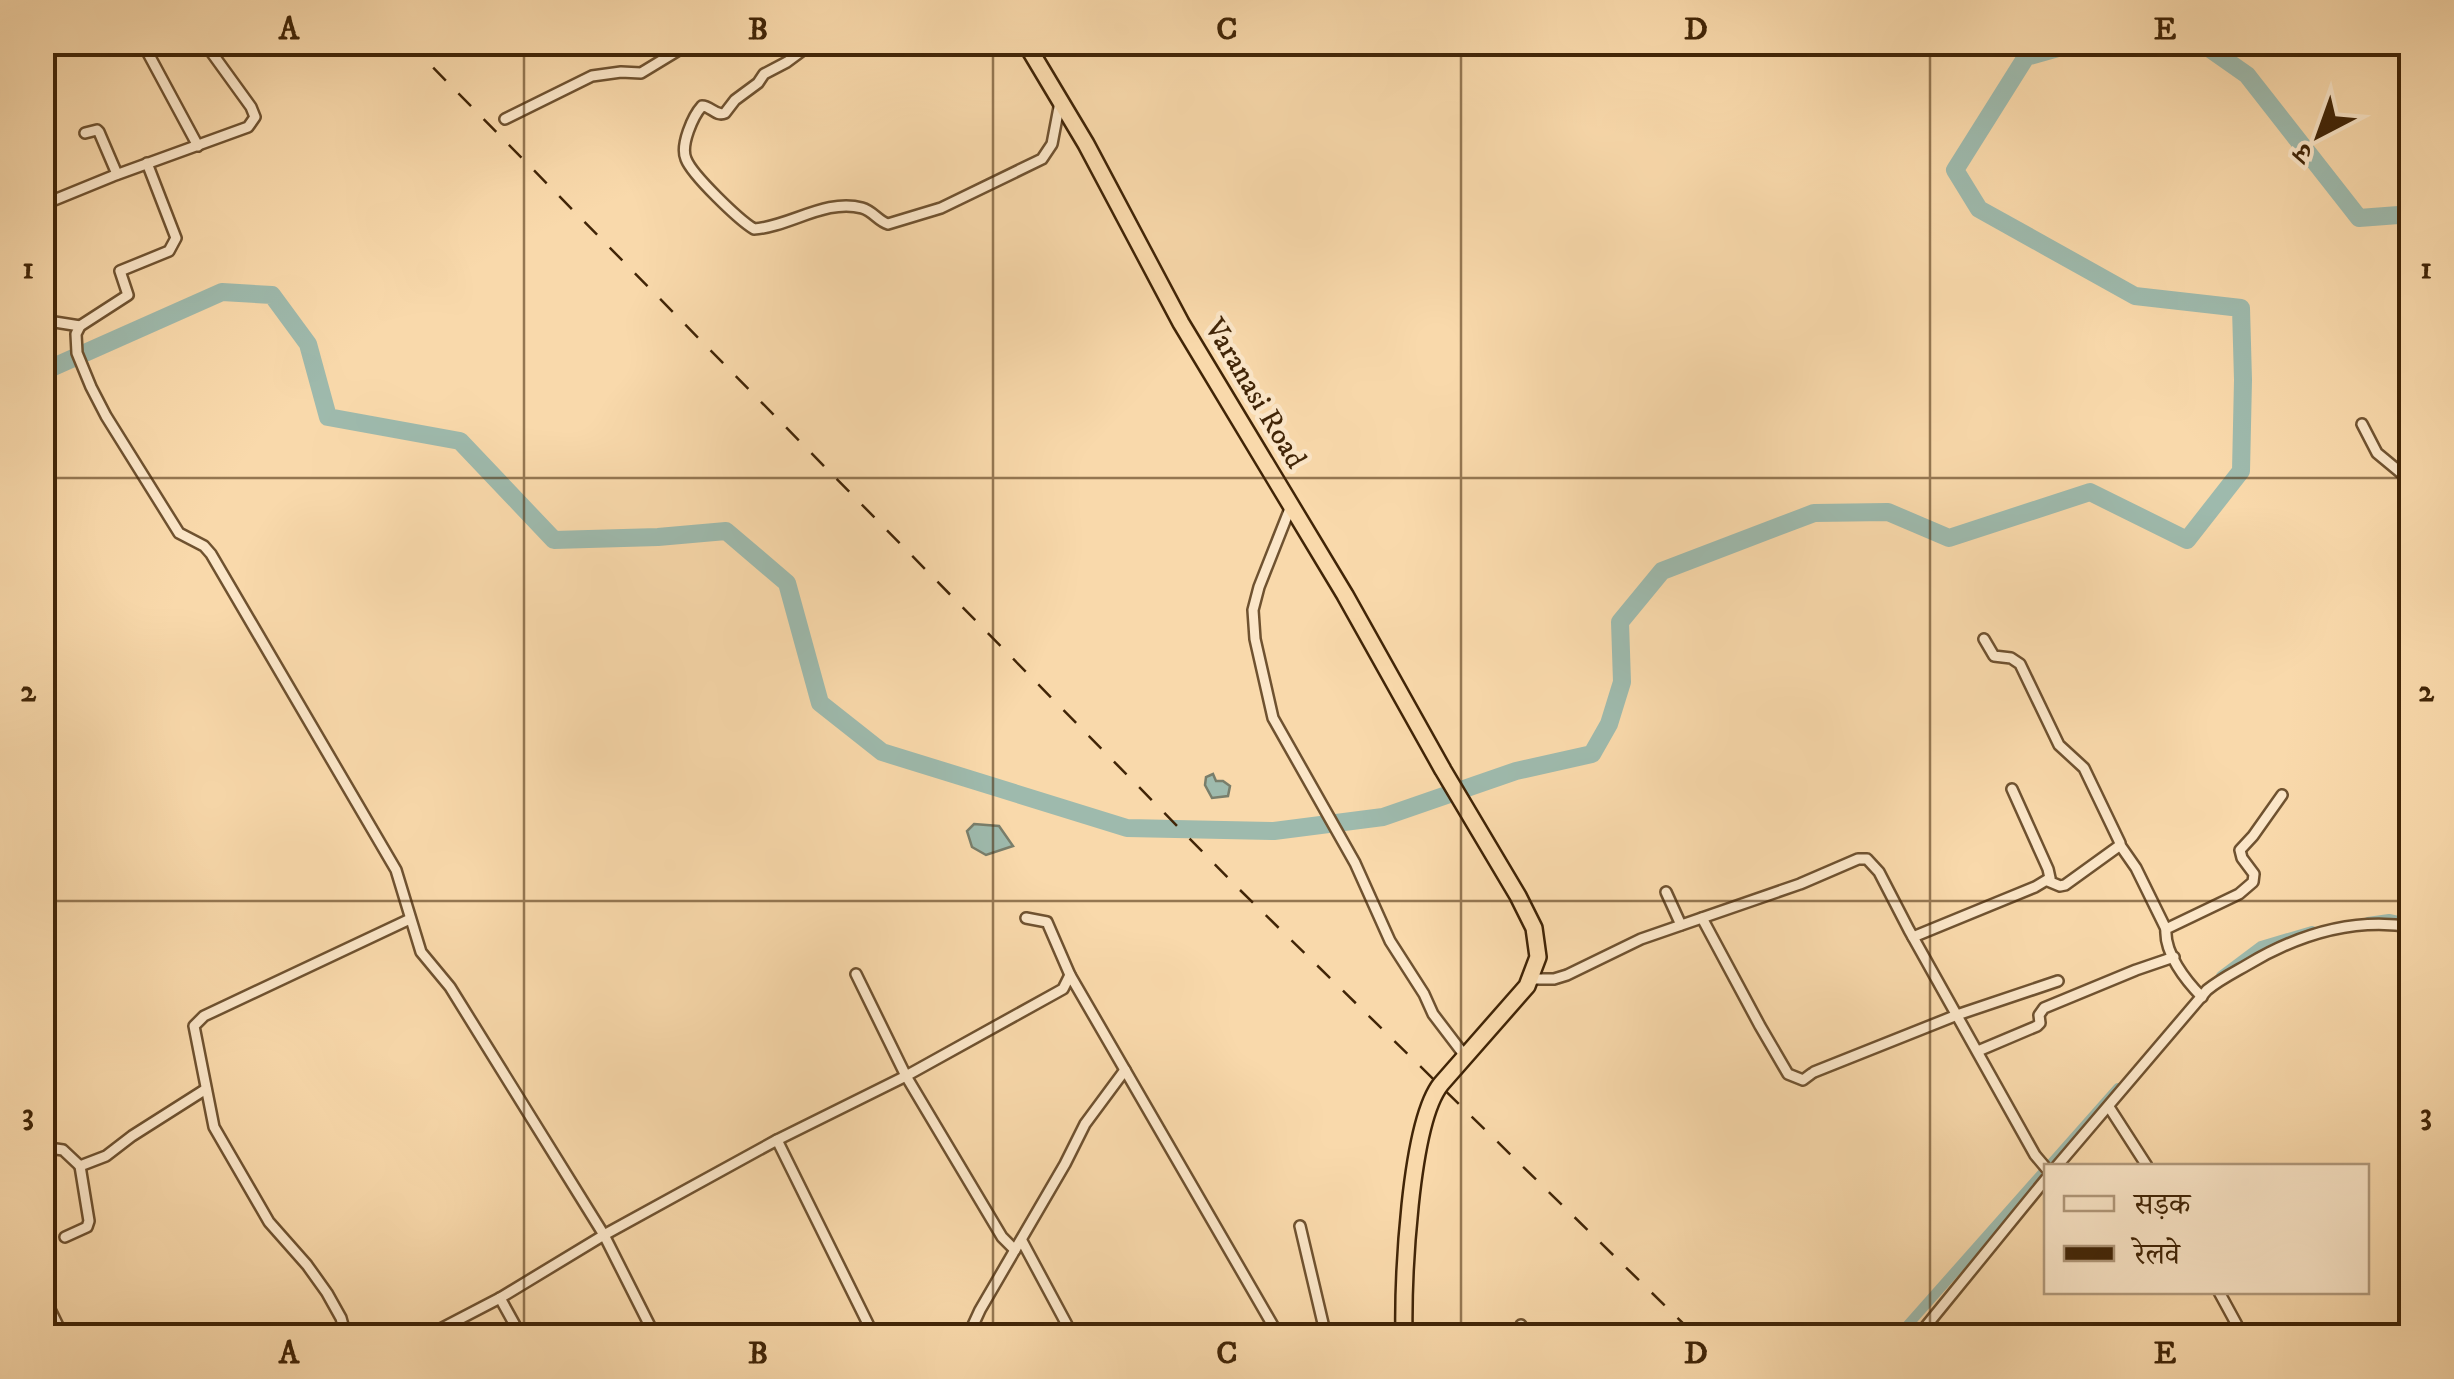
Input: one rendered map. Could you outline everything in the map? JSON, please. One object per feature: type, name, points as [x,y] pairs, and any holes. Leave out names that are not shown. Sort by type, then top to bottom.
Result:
[{"type":"highway","name":"Varanasi Road","points":[[1030,45],[1181,324],[1345,595],[1518,896],[1534,928],[1538,957],[1531,979]]},
{"type":"highway","points":[[1404,1336],[1412,1188],[1435,1090],[1531,979]]},
{"type":"street","points":[[142,42],[198,146]]},
{"type":"street","points":[[42,206],[117,174],[248,127],[254,117],[251,107],[204,42]]},
{"type":"street","points":[[505,120],[592,76],[641,73],[692,42]]},
{"type":"street","points":[[814,42],[764,74],[725,113],[702,106],[692,120],[685,158],[704,182],[754,229],[846,206],[863,208],[888,224],[941,208],[1042,159],[1052,144],[1060,99]]},
{"type":"street","points":[[84,134],[99,132],[117,174]]},
{"type":"street","points":[[147,164],[176,238],[169,251],[120,271],[128,295],[80,326],[76,334],[77,353],[91,387],[179,533],[211,554],[396,870],[424,958],[450,987],[604,1235],[655,1336]]},
{"type":"street","points":[[42,320],[80,326]]},
{"type":"street","points":[[2362,424],[2377,452],[2412,482]]},
{"type":"street","points":[[1291,506],[1259,587],[1252,618],[1273,718],[1355,863],[1390,941],[1433,1014],[1465,1056]]},
{"type":"street","points":[[1984,639],[1994,656],[2020,664],[2058,744],[2084,768],[2166,929],[2174,957],[2199,994]]},
{"type":"street","points":[[2012,790],[2048,869],[2048,881]]},
{"type":"street","points":[[2166,929],[2239,894],[2253,882],[2254,874],[2240,850],[2282,795]]},
{"type":"street","points":[[1913,938],[2048,881],[2065,885],[2120,845]]},
{"type":"street","points":[[1531,979],[1567,975],[1632,942],[1867,859],[1876,866],[2043,1164]]},
{"type":"street","points":[[1666,892],[1681,925]]},
{"type":"street","points":[[1026,918],[1047,922],[1070,975],[1279,1336]]},
{"type":"street","points":[[1702,918],[1788,1074],[1803,1080],[1957,1015],[2058,981]]},
{"type":"street","points":[[346,1336],[341,1318],[326,1293],[269,1222],[214,1127],[194,1026],[204,1016],[410,919]]},
{"type":"street","points":[[2059,1164],[2199,994],[2269,951],[2299,938],[2376,924],[2412,927]]},
{"type":"street","points":[[1978,1051],[2038,1026],[2038,1015],[2044,1008],[2174,957]]},
{"type":"street","points":[[856,974],[906,1076],[1002,1236],[1018,1246],[1073,1336]]},
{"type":"street","points":[[427,1336],[500,1298],[604,1235],[778,1140],[906,1076],[1063,988],[1070,975]]},
{"type":"street","points":[[968,1336],[1085,1124],[1125,1070]]},
{"type":"street","points":[[80,1166],[106,1156],[206,1088]]},
{"type":"street","points":[[2109,1107],[2146,1164]]},
{"type":"street","points":[[778,1140],[874,1336]]},
{"type":"street","points":[[42,1147],[63,1150],[80,1166],[89,1221],[87,1227],[65,1236]]},
{"type":"street","points":[[1918,1336],[2044,1181]]},
{"type":"street","points":[[1300,1226],[1326,1336]]},
{"type":"street","points":[[42,1293],[63,1336]]},
{"type":"street","points":[[2220,1294],[2243,1336]]},
{"type":"street","points":[[500,1298],[521,1336]]},
{"type":"street","points":[[1521,1325],[1527,1336]]},
{"type":"shaded area","points":[[1213,774],[1216,781],[1230,786],[1228,796],[1212,798],[1205,785],[1206,777]]},
{"type":"shaded area","points":[[974,824],[999,826],[1013,846],[986,855],[972,847],[967,831]]},
{"type":"waterway","points":[[42,372],[222,292],[272,295],[308,344],[328,417],[460,441],[554,540],[726,531],[787,583],[820,703],[882,752],[1127,828],[1274,831],[1383,817],[1516,771],[1592,754],[1609,724],[1622,682],[1620,622],[1662,571],[1814,513],[1888,512],[1949,538],[2090,492],[2187,540],[2241,471],[2241,308],[2135,296],[1979,209],[1955,170],[2026,57],[2079,42]]},
{"type":"waterway","points":[[2200,42],[2247,75],[2359,218],[2412,214]]},
{"type":"waterway","points":[[2368,922],[2389,919],[2412,924]]},
{"type":"waterway","points":[[2221,976],[2261,946],[2312,931]]},
{"type":"waterway","points":[[2051,1164],[2118,1088]]},
{"type":"waterway","points":[[1898,1336],[2044,1171]]},
{"type":"railway","points":[[408,42],[1238,888],[1696,1336]]}]
